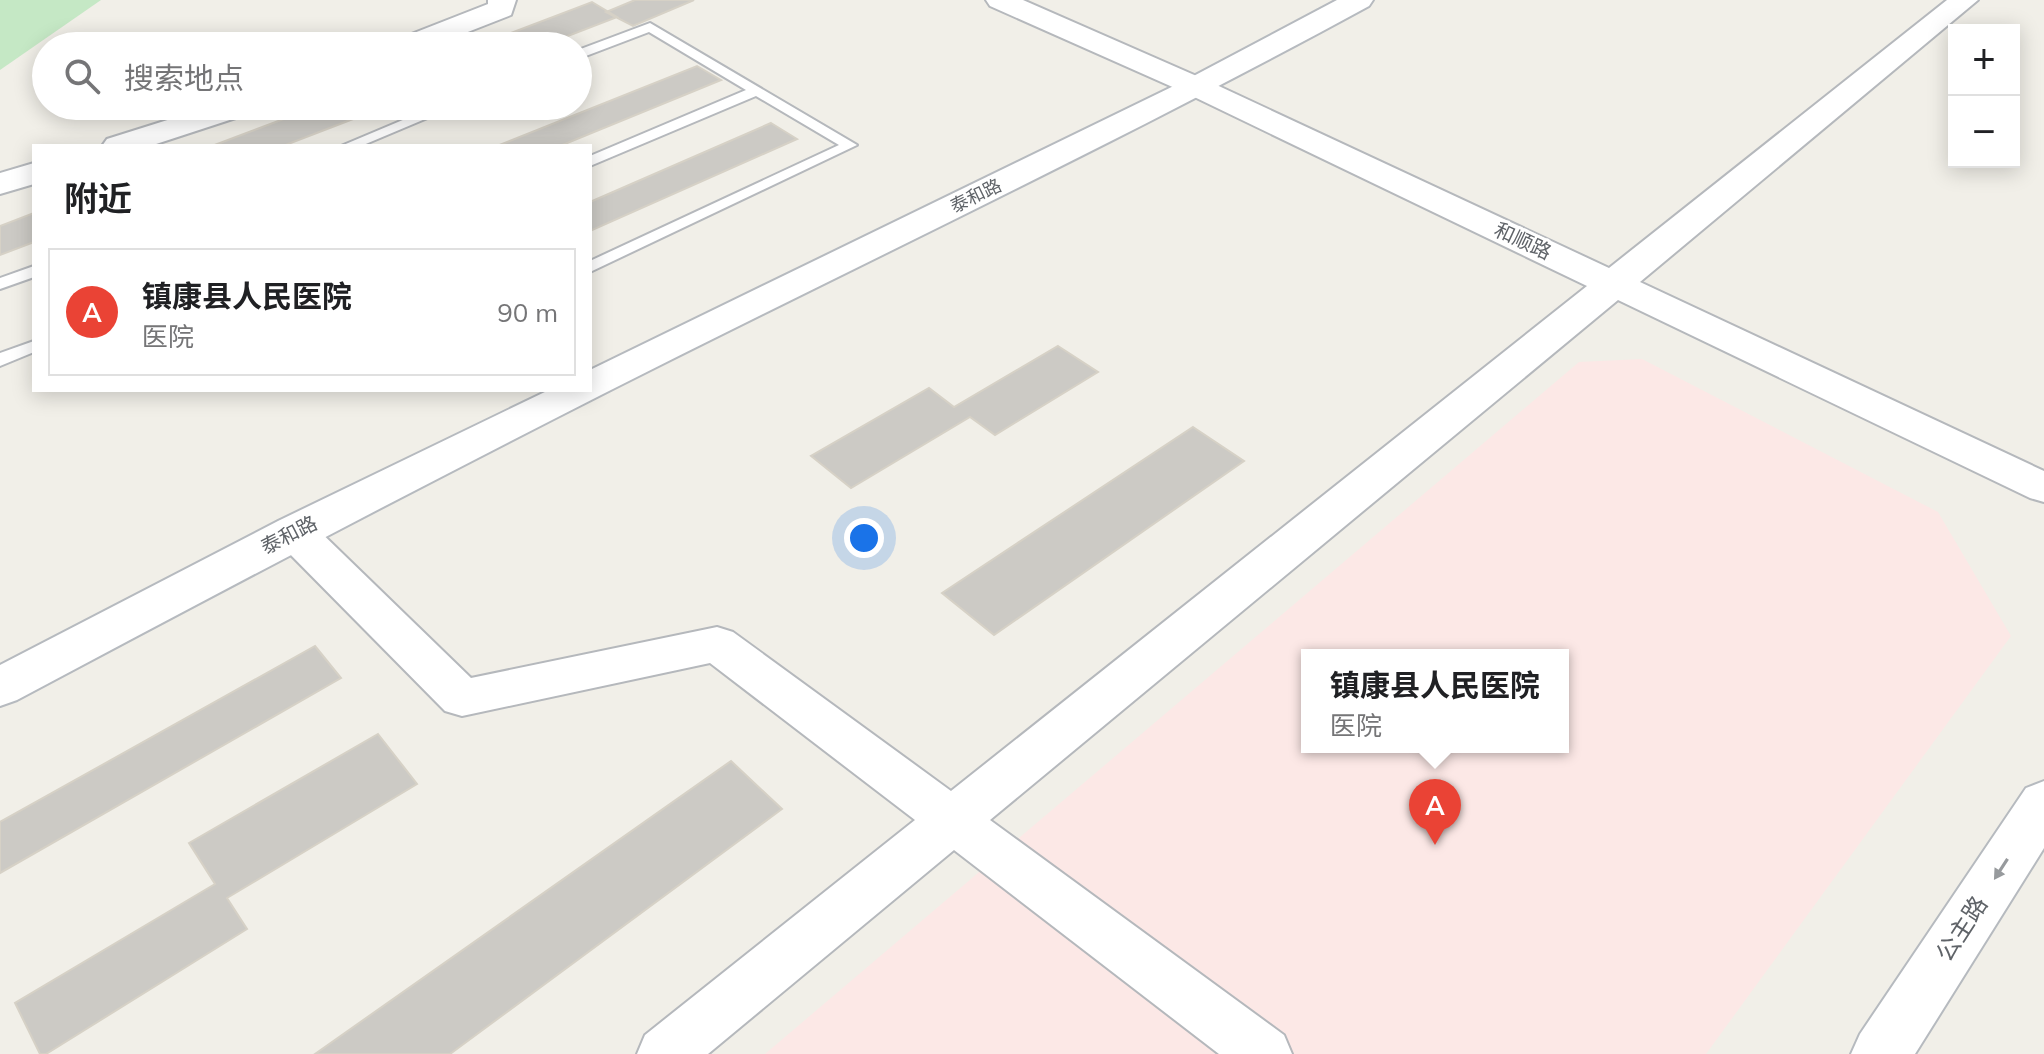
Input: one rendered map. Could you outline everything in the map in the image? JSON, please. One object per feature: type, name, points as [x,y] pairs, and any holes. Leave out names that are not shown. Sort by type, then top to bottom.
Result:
[{"type":"main road","name":"泰和路","points":[[592,384],[1197,87],[1359,0]]},
{"type":"main road","name":"泰和路","points":[[0,687],[294,532],[576,392]]},
{"type":"main road","name":"公主路","points":[[1881,1054],[2044,803]]},
{"type":"street","points":[[442,32],[501,9],[502,0]]},
{"type":"street","name":"和顺路","points":[[1000,0],[1197,87],[2044,488]]},
{"type":"street","points":[[665,1054],[1964,0]]},
{"type":"street","points":[[124,144],[199,120]]},
{"type":"street","points":[[0,184],[32,174]]},
{"type":"street","points":[[294,532],[462,698],[717,644],[1264,1054]]},
{"type":"lane","points":[[592,50],[650,27],[850,145],[592,266]]},
{"type":"lane","points":[[592,160],[757,90]]},
{"type":"lane","points":[[353,144],[414,120]]},
{"type":"lane","points":[[0,284],[32,272]]},
{"type":"lane","points":[[0,360],[32,347]]},
{"type":"shaded area","points":[[1642,359],[1938,512],[2011,636],[1706,1054],[765,1054],[1579,362]]},
{"type":"green space","points":[[0,0],[101,0],[55,32],[32,32],[32,48],[0,70]]},
{"type":"building","points":[[635,0],[694,0],[633,26],[606,12]]},
{"type":"building","points":[[592,2],[617,17],[578,32],[514,32]]},
{"type":"building","points":[[697,66],[721,80],[565,144],[502,144],[562,120],[592,120],[592,108]]},
{"type":"building","points":[[281,120],[351,120],[288,144],[217,144]]},
{"type":"building","points":[[771,123],[797,139],[592,230],[592,201]]},
{"type":"building","points":[[32,214],[32,243],[0,255],[0,226]]},
{"type":"building","points":[[1058,346],[1098,372],[995,435],[970,417],[851,488],[811,456],[929,388],[954,407]]},
{"type":"building","points":[[1193,427],[1244,461],[994,635],[942,593]]},
{"type":"building","points":[[315,646],[341,678],[0,873],[0,822]]},
{"type":"building","points":[[378,734],[417,784],[227,898],[247,929],[46,1054],[40,1054],[15,1003],[215,884],[189,843]]},
{"type":"building","points":[[731,761],[782,809],[450,1054],[315,1054]]},
{"type":"place","name":"镇康县人民医院","points":[[1435,845]]}]
